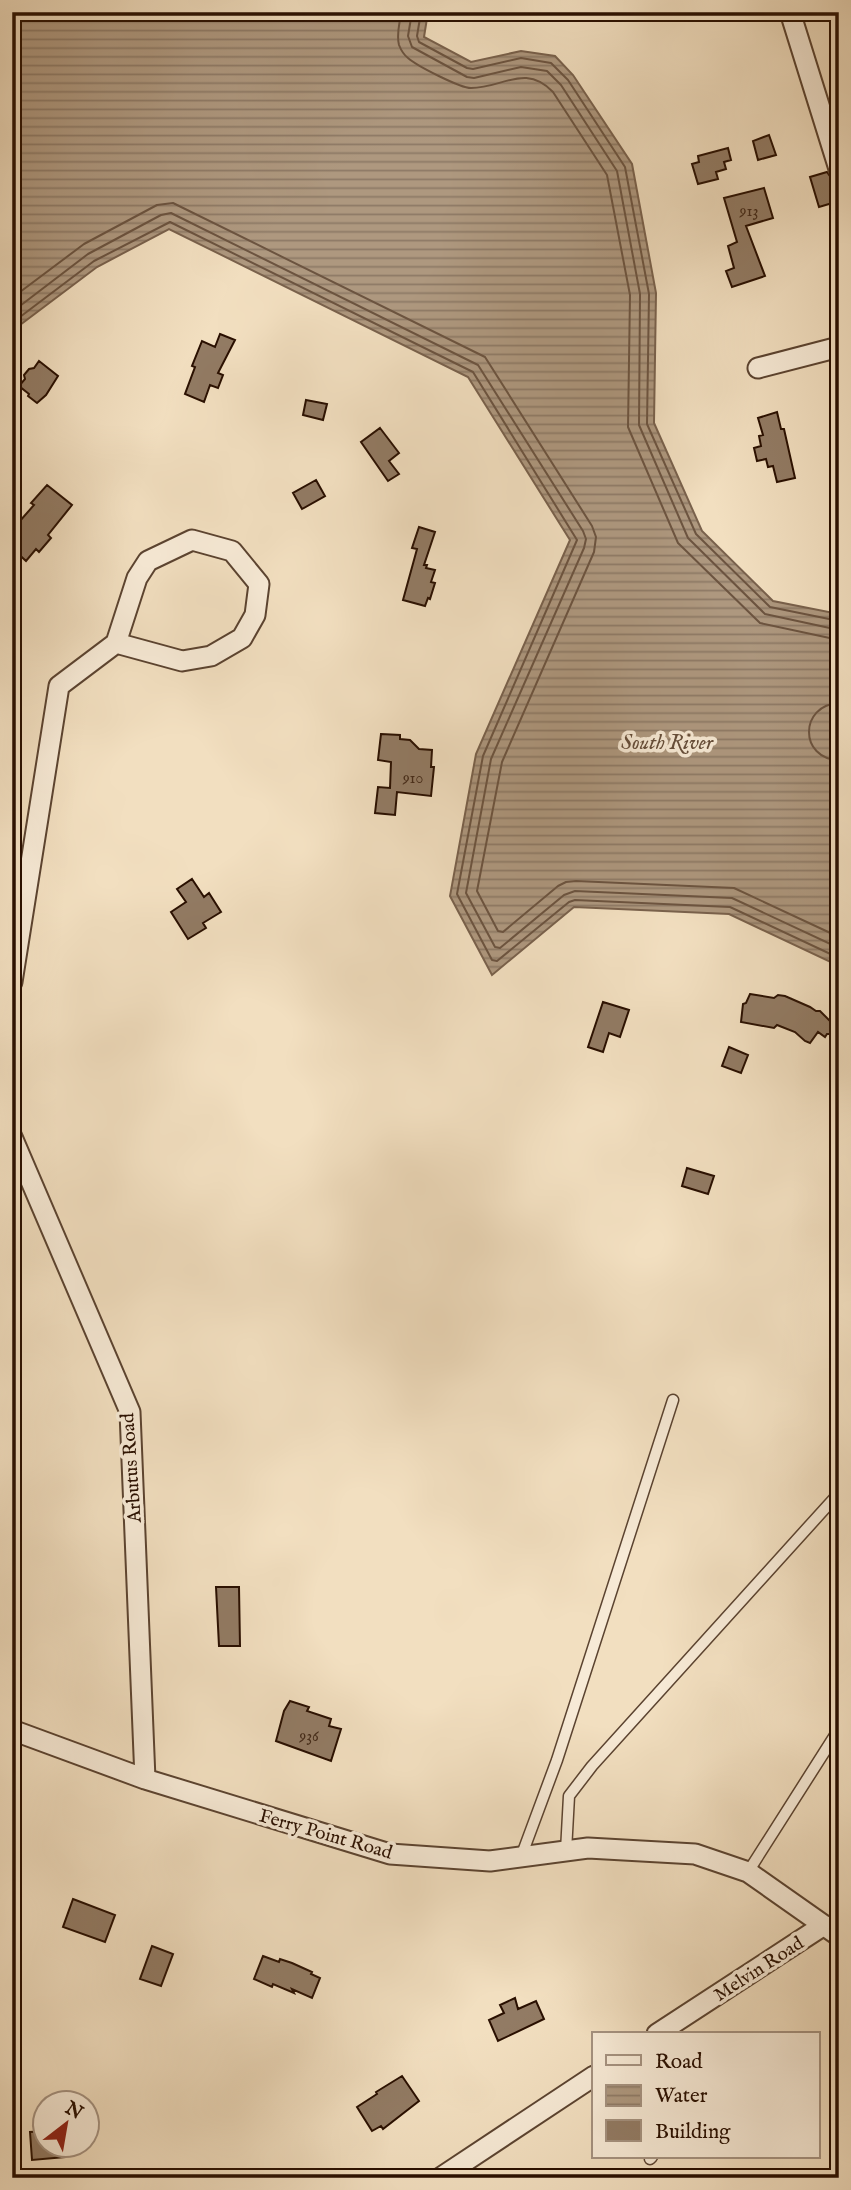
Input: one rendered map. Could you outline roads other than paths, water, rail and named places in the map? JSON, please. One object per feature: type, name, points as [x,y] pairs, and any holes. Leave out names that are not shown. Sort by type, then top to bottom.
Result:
[{"type":"street","points":[[790,12],[839,169]]},
{"type":"street","points":[[758,369],[839,346]]},
{"type":"street","points":[[12,982],[59,685],[116,643],[137,578],[148,561],[192,540],[232,551],[259,584],[255,615],[242,638],[211,656],[182,660],[116,643]]},
{"type":"street","name":"Arbutus Road","points":[[12,1137],[130,1412],[145,1779]]},
{"type":"street","name":"Ferry Point Road","points":[[12,1730],[145,1779],[390,1854],[490,1861],[588,1848],[695,1854],[748,1872],[831,1931]]},
{"type":"street","name":"Melvin Road","points":[[660,2032],[831,1931]]},
{"type":"street","points":[[440,2178],[592,2077]]},
{"type":"lane","points":[[521,1857],[557,1760],[673,1400]]},
{"type":"lane","points":[[566,1851],[569,1796],[592,1766],[839,1493]]},
{"type":"lane","points":[[748,1872],[839,1730]]},
{"type":"water","name":"South River","points":[[12,12],[428,12],[424,37],[471,62],[521,51],[555,56],[573,75],[632,164],[656,293],[654,423],[702,531],[773,601],[839,614],[839,727],[835,731],[839,750],[839,966],[729,914],[574,907],[492,975],[450,896],[476,754],[570,540],[468,377],[169,229],[97,267],[12,331]]}]
